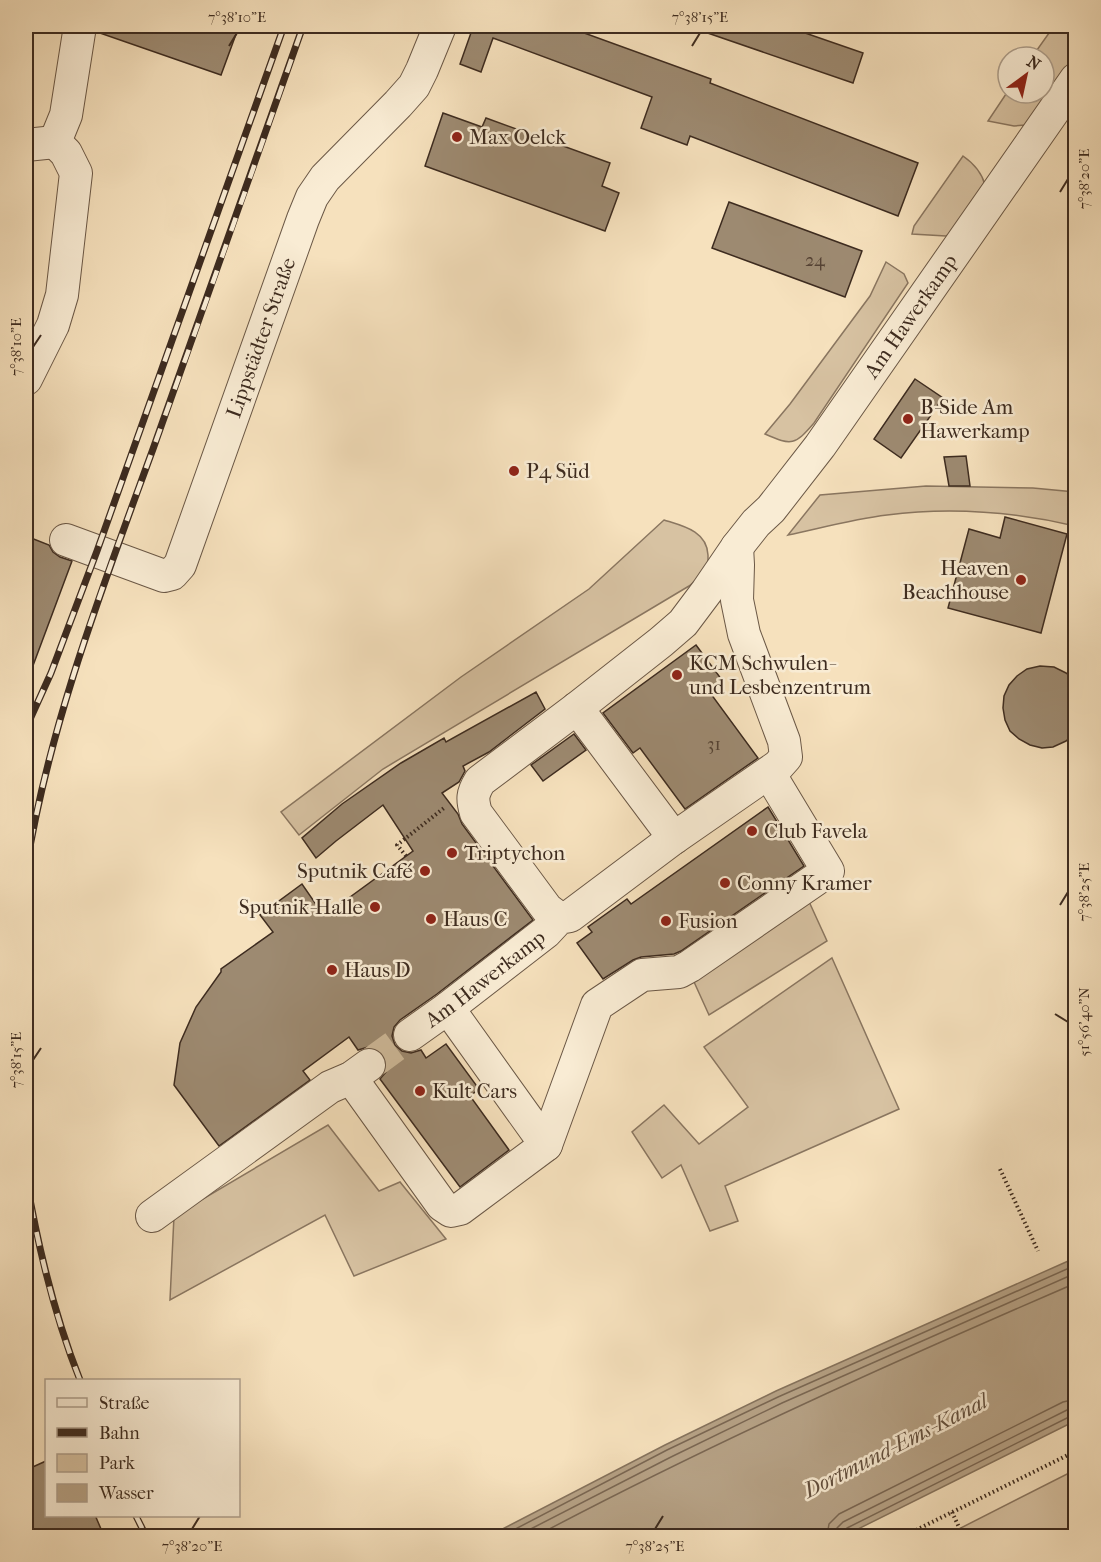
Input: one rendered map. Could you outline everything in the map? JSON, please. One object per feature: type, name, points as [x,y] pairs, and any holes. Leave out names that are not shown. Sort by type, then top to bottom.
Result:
[{"type":"street","points":[[26,379],[53,325],[62,295],[76,173],[66,153],[40,143],[66,115],[80,26]]},
{"type":"street","name":"Lippstädter Straße","points":[[66,540],[164,576],[172,574],[180,565],[312,197],[325,178],[414,86],[440,26]]},
{"type":"street","name":"Am Hawerkamp","points":[[559,918],[547,909],[476,813],[473,793],[480,781],[577,708],[683,623],[737,547],[771,509],[820,446],[1076,79]]},
{"type":"street","name":"Am Hawerkamp","points":[[410,1035],[546,932],[559,918],[570,916],[674,838],[769,773],[786,757],[784,741],[744,634],[737,600],[737,547]]},
{"type":"street","points":[[577,708],[674,838]]},
{"type":"street","points":[[152,1216],[330,1087],[360,1072],[442,1205],[451,1211],[460,1209],[546,1144],[597,1005],[642,975],[679,972],[690,966],[828,871],[769,773]]},
{"type":"street","points":[[448,1008],[546,1144]]},
{"type":"path","points":[[406,856],[397,844],[459,797],[473,793]]},
{"type":"path","points":[[1000,1169],[1038,1251]]},
{"type":"path","points":[[904,1536],[1076,1451]]},
{"type":"path","points":[[952,1512],[963,1536]]},
{"type":"green space","points":[[1054,26],[1075,26],[1075,56],[1056,83],[1056,45],[1041,45]]},
{"type":"green space","points":[[999,105],[1040,105],[1025,125],[1014,126],[988,121]]},
{"type":"green space","points":[[963,156],[977,169],[985,185],[950,234],[946,236],[912,234],[914,226]]},
{"type":"green space","points":[[886,262],[904,274],[908,283],[814,423],[802,436],[792,441],[787,442],[765,434],[870,296]]},
{"type":"green space","points":[[926,486],[1033,488],[1075,492],[1075,526],[1005,514],[934,511],[850,521],[788,535],[820,495]]},
{"type":"green space","points":[[664,520],[693,531],[699,535],[707,547],[708,565],[703,574],[694,582],[383,769],[299,835],[281,812],[461,677],[589,589]]},
{"type":"green space","points":[[806,895],[827,941],[709,1015],[690,973]]},
{"type":"green space","points":[[832,958],[899,1109],[725,1186],[738,1221],[710,1231],[681,1165],[662,1178],[632,1132],[664,1105],[699,1144],[748,1107],[704,1047]]},
{"type":"green space","points":[[328,1125],[379,1191],[400,1182],[446,1239],[354,1276],[325,1215],[170,1300],[174,1216]]},
{"type":"green space","points":[[1075,1470],[1075,1536],[945,1536]]},
{"type":"water","name":"Dortmund-Ems-Kanal","points":[[1075,1258],[1075,1421],[844,1536],[489,1536],[665,1445],[776,1391]]},
{"type":"building","points":[[98,26],[239,26],[221,75],[97,32]]},
{"type":"building","points":[[466,26],[565,26],[711,79],[710,83],[918,163],[898,216],[690,136],[687,145],[641,128],[652,97],[493,38],[481,72],[460,64],[472,30]]},
{"type":"building","points":[[697,26],[785,26],[863,53],[853,83],[696,29]]},
{"type":"building","points":[[443,113],[482,127],[486,118],[610,163],[602,186],[619,193],[605,231],[425,166]]},
{"type":"building","points":[[729,202],[862,251],[845,297],[712,248]]},
{"type":"building","name":"B-Side Am Hawerkamp","points":[[915,379],[943,398],[901,458],[874,439]]},
{"type":"building","points":[[966,456],[970,486],[949,486],[944,457]]},
{"type":"building","points":[[1005,517],[1067,534],[1041,633],[948,608],[969,529],[1000,538]]},
{"type":"building","points":[[26,536],[49,545],[60,557],[72,561],[28,679],[26,679]]},
{"type":"building","points":[[696,645],[722,680],[708,690],[758,758],[685,809],[640,748],[633,753],[603,713]]},
{"type":"building","points":[[1040,666],[1054,667],[1076,681],[1076,732],[1066,741],[1053,747],[1042,748],[1019,739],[1010,731],[1003,708],[1004,696],[1009,685],[1027,669]]},
{"type":"building","points":[[536,692],[545,709],[489,752],[463,766],[465,771],[459,782],[442,793],[533,920],[400,1020],[394,1027],[392,1036],[395,1045],[402,1051],[411,1053],[421,1050],[426,1058],[446,1044],[479,1089],[470,1096],[509,1150],[460,1187],[380,1079],[386,1072],[387,1064],[383,1054],[376,1048],[368,1047],[358,1050],[349,1037],[303,1071],[310,1080],[219,1146],[174,1085],[180,1043],[196,1007],[221,969],[273,932],[260,915],[302,884],[324,916],[413,851],[383,805],[316,858],[302,838],[342,804],[401,763],[444,738],[446,742]]},
{"type":"building","points":[[574,734],[586,750],[543,781],[531,765]]},
{"type":"building","name":"Conny Kramer","points":[[768,807],[804,866],[681,951],[674,954],[641,957],[603,979],[577,943],[592,932],[588,927],[627,899],[631,904]]},
{"type":"building","points":[[45,1461],[45,1517],[96,1517],[104,1536],[26,1536],[26,1470]]},
{"type":"tunnel","points":[[369,1065],[410,1035]]},
{"type":"railway","points":[[26,728],[51,673],[97,551],[284,26]]},
{"type":"railway","points":[[26,870],[49,762],[79,656],[303,26]]},
{"type":"railway","points":[[26,1177],[48,1280],[62,1331],[80,1379]]},
{"type":"railway","points":[[136,1517],[146,1536]]},
{"type":"place","name":"Max Oelck","points":[[457,137]]},
{"type":"place","name":"B-Side Am Hawerkamp","points":[[908,419]]},
{"type":"place","name":"P4 Süd","points":[[514,471]]},
{"type":"place","name":"Heaven Beachhouse","points":[[1021,580]]},
{"type":"place","name":"KCM Schwulen- und Lesbenzentrum","points":[[677,675]]},
{"type":"place","name":"Club Favela","points":[[752,831]]},
{"type":"place","name":"Triptychon","points":[[452,853]]},
{"type":"place","name":"Sputnik Café","points":[[425,871]]},
{"type":"place","name":"Conny Kramer","points":[[725,883]]},
{"type":"place","name":"Sputnik-Halle","points":[[375,907]]},
{"type":"place","name":"Haus C","points":[[431,919]]},
{"type":"place","name":"Fusion","points":[[666,921]]},
{"type":"place","name":"Haus D","points":[[332,970]]},
{"type":"place","name":"Kult Cars","points":[[420,1091]]}]
